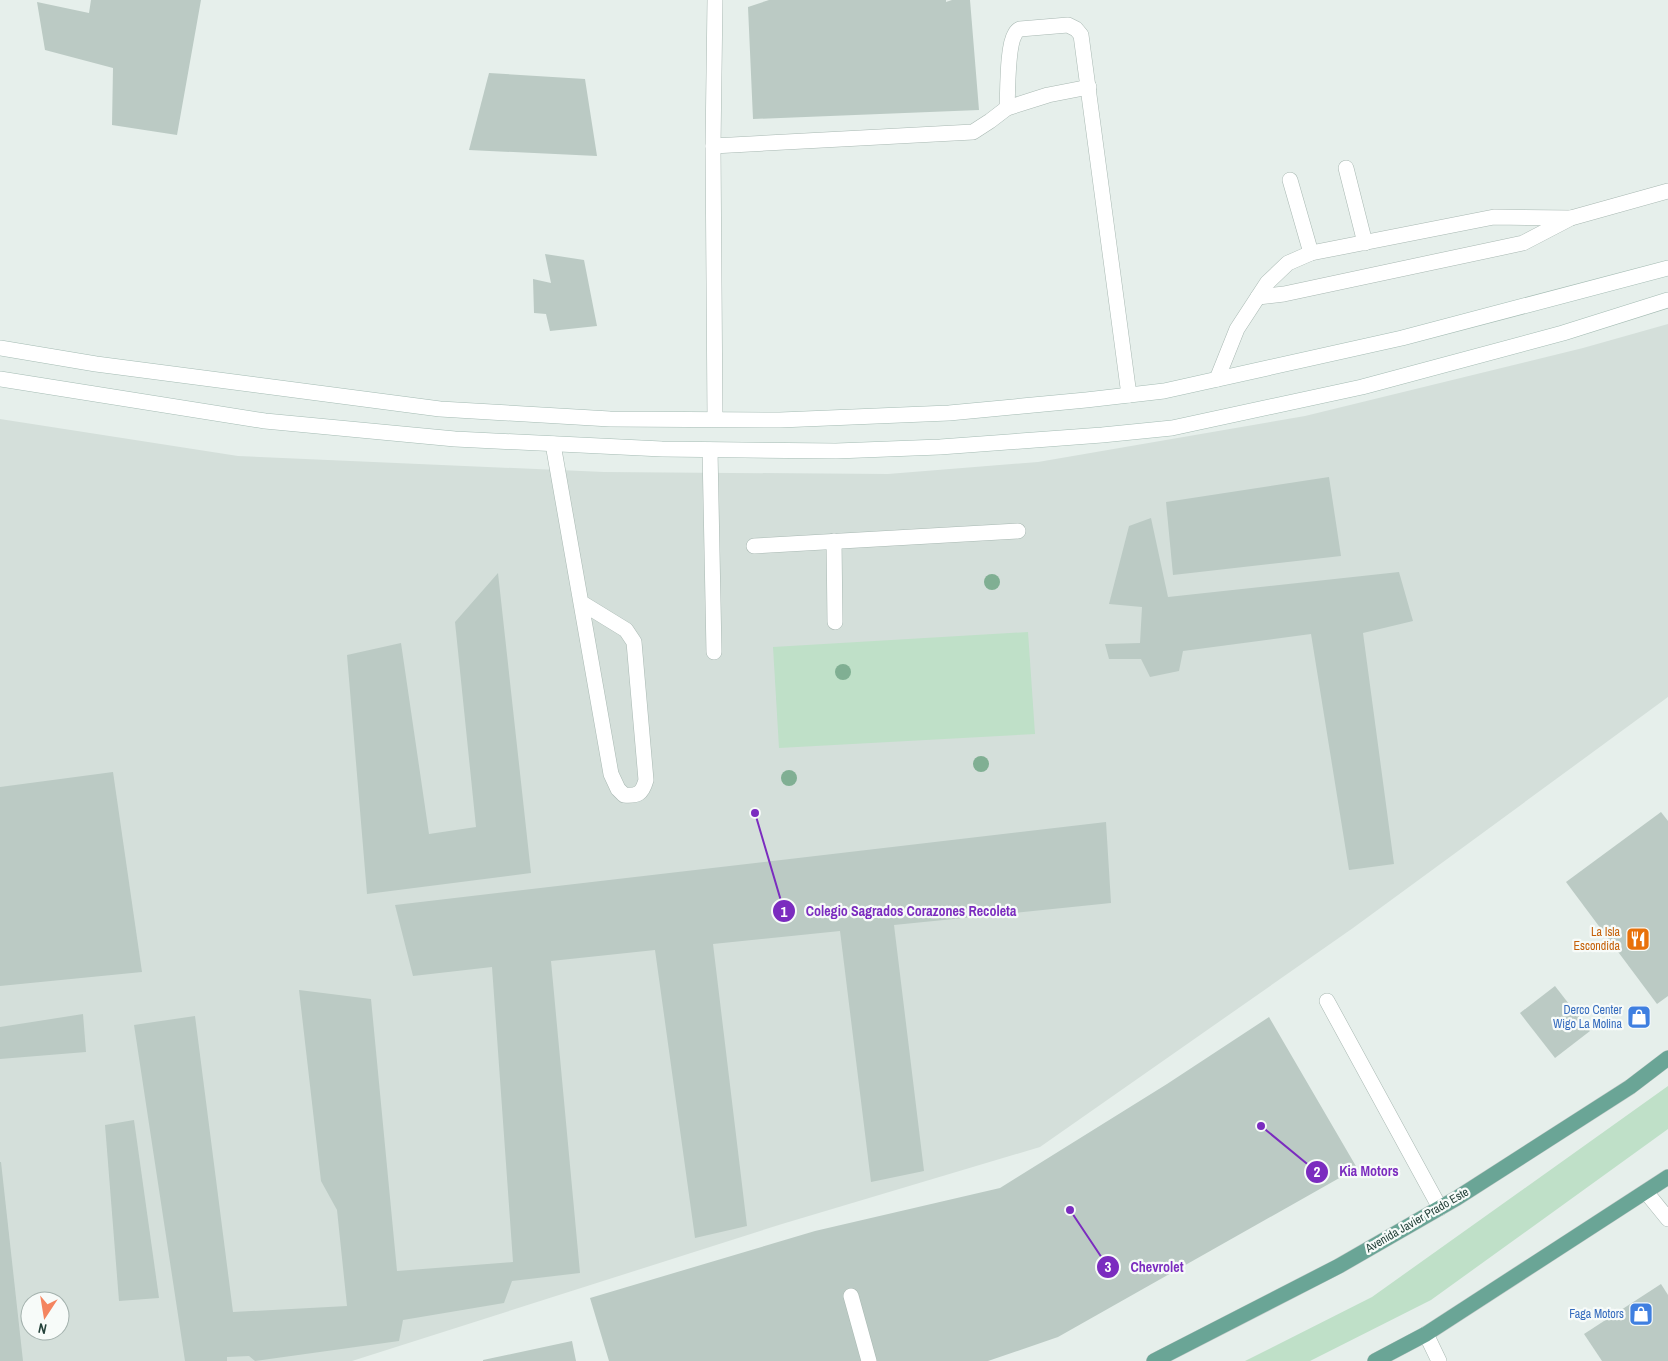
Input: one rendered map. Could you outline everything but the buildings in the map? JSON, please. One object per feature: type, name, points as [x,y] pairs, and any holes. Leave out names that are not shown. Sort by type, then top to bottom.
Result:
[{"type":"main road","points":[[715,0],[713,146],[715,419]]},
{"type":"main road","points":[[1007,108],[1012,40],[1015,33],[1020,29],[1068,25],[1076,28],[1081,35],[1129,395]]},
{"type":"main road","points":[[713,146],[973,132],[1007,108],[1048,95],[1088,87]]},
{"type":"main road","points":[[1346,168],[1365,243]]},
{"type":"main road","points":[[1290,180],[1311,253]]},
{"type":"main road","points":[[1258,296],[1284,294],[1523,244],[1571,218],[1668,191]]},
{"type":"main road","points":[[1217,379],[1237,329],[1267,283],[1288,263],[1311,253],[1494,217],[1571,218]]},
{"type":"main road","points":[[0,348],[96,364],[440,409],[610,419],[780,420],[949,413],[1164,391],[1402,338],[1668,268]]},
{"type":"main road","points":[[0,379],[265,422],[455,439],[710,450],[836,451],[940,447],[1172,428],[1362,387],[1563,333],[1668,300]]},
{"type":"main road","points":[[553,444],[611,774],[618,789],[624,795],[639,793],[644,789],[646,780],[634,642],[626,630],[582,603]]},
{"type":"main road","points":[[710,450],[714,652]]},
{"type":"main road","points":[[754,546],[1018,531]]},
{"type":"main road","points":[[834,541],[835,622]]},
{"type":"main road","points":[[1327,1001],[1440,1208]]},
{"type":"main road","name":"Avenida Javier Prado Este","points":[[1154,1361],[1339,1266],[1440,1208],[1630,1087],[1668,1058]]},
{"type":"main road","points":[[1375,1361],[1426,1334],[1668,1177]]},
{"type":"main road","points":[[1646,1192],[1668,1219]]},
{"type":"main road","points":[[851,1296],[869,1361]]},
{"type":"main road","points":[[1426,1334],[1439,1361]]},
{"type":"shaded area","points":[[1668,324],[1668,697],[1353,928],[1040,1147],[782,1224],[352,1361],[0,1361],[0,419],[238,456],[604,472],[888,474],[1038,462],[1305,416],[1583,348]]},
{"type":"green space","points":[[1028,632],[1035,734],[779,748],[773,647]]},
{"type":"green space","points":[[1668,1086],[1668,1129],[1431,1300],[1310,1361],[1245,1361],[1372,1297]]},
{"type":"place","name":"Colegio Sagrados Corazones Recoleta","points":[[755,813]]},
{"type":"place","name":"La Isla Escondida","points":[[1638,939]]},
{"type":"place","name":"Derco Center Wigo La Molina","points":[[1639,1017]]},
{"type":"place","name":"Kia Motors","points":[[1261,1126]]},
{"type":"place","name":"Chevrolet","points":[[1070,1210]]},
{"type":"place","name":"Faga Motors","points":[[1641,1314]]}]
